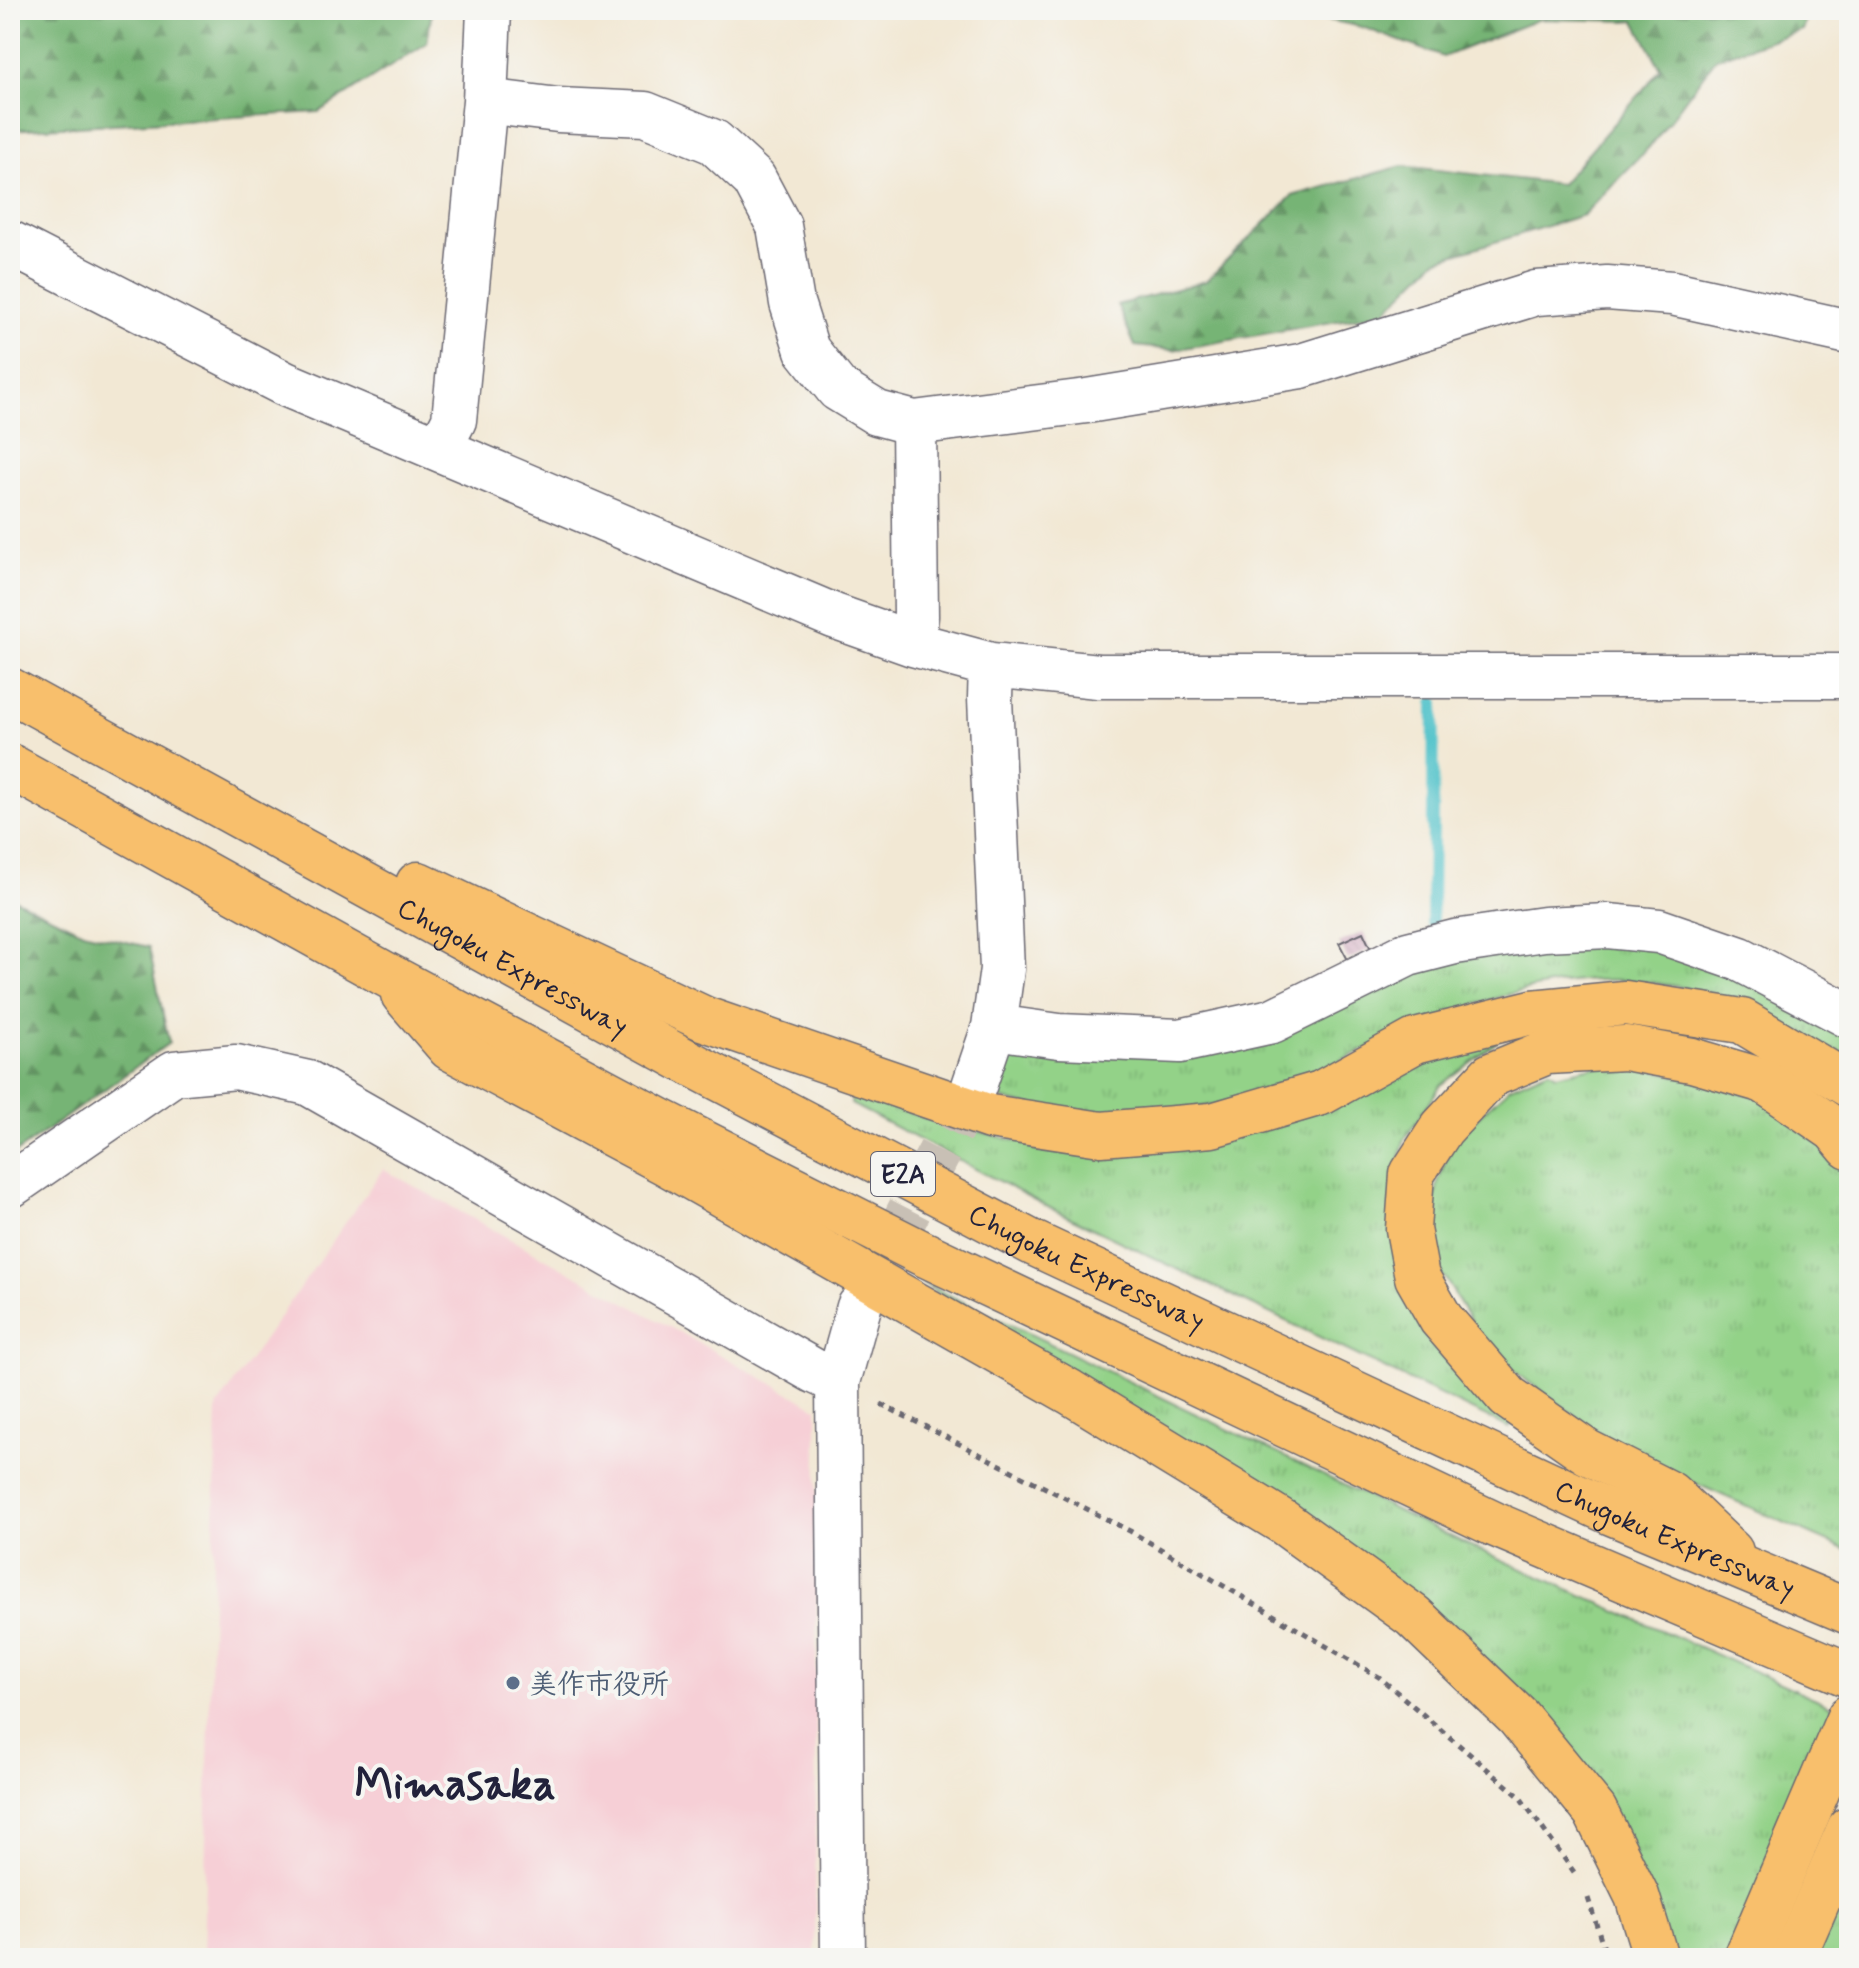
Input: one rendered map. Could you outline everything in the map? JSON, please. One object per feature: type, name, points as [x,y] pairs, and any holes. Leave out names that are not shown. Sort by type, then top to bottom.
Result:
[{"type":"highway","points":[[23,697],[705,1019],[990,1117],[1101,1134],[1212,1125],[1321,1093],[1415,1041],[1532,1012],[1625,1003],[1742,1021],[1849,1085]]},
{"type":"highway","name":"Chugoku Expressway","points":[[23,697],[684,1060],[1033,1243],[1612,1513],[1837,1607]]},
{"type":"highway","name":"Chugoku Expressway","points":[[10,766],[385,974],[659,1120],[922,1253],[1494,1524],[1849,1675]]},
{"type":"highway","points":[[385,974],[450,1048],[666,1163],[1070,1392],[1283,1522],[1413,1616],[1518,1717],[1595,1811],[1637,1896],[1656,1958]]},
{"type":"highway","points":[[1752,1571],[1670,1494],[1587,1452],[1508,1397],[1441,1319],[1417,1277],[1408,1229],[1412,1174],[1442,1128],[1491,1075],[1547,1052],[1625,1048],[1692,1060],[1764,1081],[1835,1130],[1849,1147]]},
{"type":"highway","points":[[1746,1958],[1849,1717]]},
{"type":"highway","points":[[1793,1958],[1849,1829]]},
{"type":"street","points":[[439,449],[454,420],[485,101],[489,10]]},
{"type":"street","points":[[485,101],[558,110],[645,114],[714,142],[754,179],[779,226],[792,303],[807,350],[838,389],[877,413],[914,423],[1118,396],[1301,366],[1536,293],[1607,288],[1672,293],[1849,332]]},
{"type":"street","points":[[10,243],[285,384],[834,616],[913,644],[991,665],[1098,676],[1849,676]]},
{"type":"street","points":[[913,644],[916,616],[914,423]]},
{"type":"street","points":[[974,1086],[994,1027],[1002,969],[991,665]]},
{"type":"street","points":[[994,1027],[1059,1036],[1180,1041],[1272,1021],[1408,954],[1455,942],[1544,929],[1608,926],[1659,931],[1740,959],[1849,1016]]},
{"type":"street","points":[[10,1186],[174,1073],[236,1067],[308,1083],[838,1382]]},
{"type":"street","points":[[843,1958],[838,1382],[859,1307]]},
{"type":"path","points":[[838,1382],[1130,1531],[1379,1677],[1519,1796],[1583,1883],[1607,1958]]},
{"type":"shaded area","name":"美作市役所","points":[[383,1169],[817,1408],[815,1958],[203,1958],[217,1407]]},
{"type":"green space","points":[[10,10],[432,10],[427,43],[319,112],[10,130]]},
{"type":"green space","points":[[1280,10],[1809,10],[1802,30],[1716,58],[1653,143],[1583,215],[1436,260],[1383,313],[1173,350],[1135,346],[1117,305],[1206,281],[1292,196],[1402,166],[1561,184],[1661,69],[1635,21],[1540,19],[1443,57],[1362,27]]},
{"type":"green space","points":[[10,897],[83,932],[149,947],[169,1043],[10,1157]]},
{"type":"green space","points":[[1607,936],[1757,977],[1849,1033],[1849,1065],[1762,1015],[1723,997],[1650,982],[1586,981],[1537,988],[1489,1000],[1256,1094],[1196,1108],[1094,1112],[1026,1105],[987,1093],[1001,1056],[1018,1046],[1139,1053],[1403,969]]},
{"type":"green space","points":[[1497,1042],[1441,1085],[1404,1140],[1392,1195],[1402,1293],[1426,1338],[1475,1395],[1512,1422],[1509,1428],[1052,1209],[851,1104],[852,1094],[922,1117],[1016,1141],[1337,1103],[1430,1059]]},
{"type":"green space","points":[[1619,1061],[1759,1097],[1849,1167],[1849,1551],[1654,1465],[1596,1431],[1511,1369],[1479,1335],[1445,1278],[1440,1275],[1431,1222],[1438,1182],[1455,1138],[1510,1087],[1549,1070],[1556,1075]]},
{"type":"green space","points":[[920,1281],[1466,1544],[1839,1709],[1732,1958],[1672,1958],[1564,1742]]},
{"type":"green space","points":[[1849,1864],[1849,1958],[1808,1958]]},
{"type":"building","points":[[1363,932],[1371,949],[1348,960],[1339,943]]},
{"type":"waterway","points":[[1432,922],[1434,703]]},
{"type":"waterway","points":[[998,1072],[1008,1056],[1030,1049]]},
{"type":"tunnel","points":[[859,1307],[974,1086]]},
{"type":"place","name":"美作市役所","points":[[513,1683]]},
{"type":"district","name":"Mimasaka","points":[[455,1783]]}]
